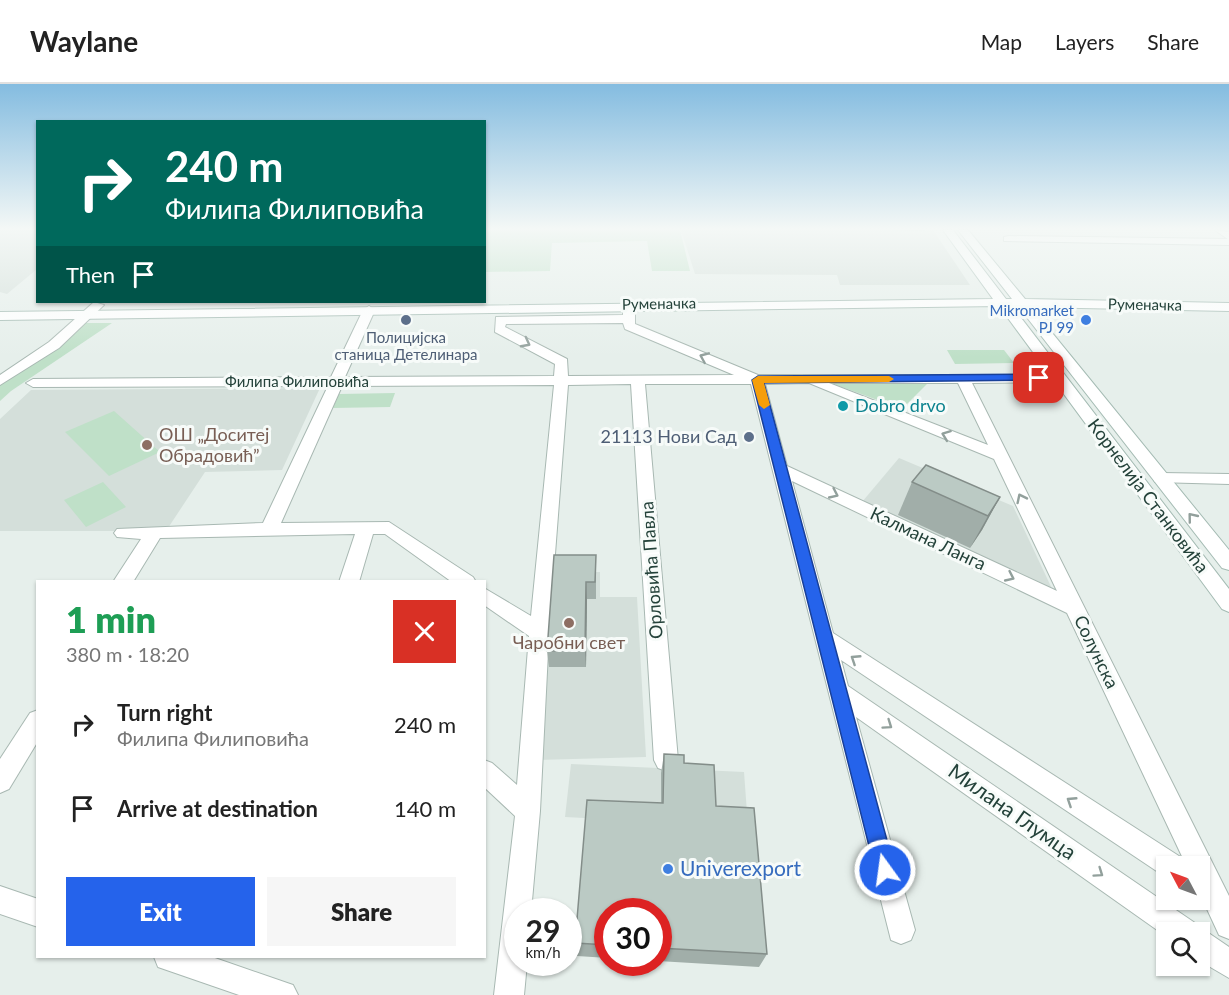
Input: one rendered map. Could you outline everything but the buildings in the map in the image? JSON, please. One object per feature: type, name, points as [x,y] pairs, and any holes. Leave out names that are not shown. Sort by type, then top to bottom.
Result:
[{"type":"street","name":"Корнелија Станковића","points":[[979,273],[1229,604]]},
{"type":"street","name":"Корнелија Станковића","points":[[997,273],[1229,563]]},
{"type":"street","name":"Руменачка","points":[[561,381],[562,362],[499,329],[500,320],[629,312],[997,298]]},
{"type":"street","name":"Руменачка","points":[[486,300],[997,298],[1229,307]]},
{"type":"street","name":"Руменачка","points":[[1018,299],[1229,299]]},
{"type":"street","name":"Руменачка","points":[[94,310],[366,306],[629,312]]},
{"type":"street","points":[[270,530],[366,306]]},
{"type":"street","points":[[0,307],[94,310]]},
{"type":"street","points":[[0,316],[94,310]]},
{"type":"street","points":[[0,381],[54,345],[94,310]]},
{"type":"street","name":"Филипа Филиповића","points":[[629,312],[629,326],[758,380]]},
{"type":"street","name":"Солунска","points":[[963,378],[1070,598],[1191,856]]},
{"type":"street","name":"Филипа Филиповића","points":[[33,383],[1058,378]]},
{"type":"street","points":[[806,379],[1001,456]]},
{"type":"street","name":"Орловића Павла","points":[[638,380],[666,760]]},
{"type":"street","points":[[758,380],[901,930]]},
{"type":"street","points":[[509,995],[528,811],[539,632],[561,381]]},
{"type":"street","name":"Калмана Ланга","points":[[781,469],[1070,598]]},
{"type":"street","points":[[1161,478],[1229,479]]},
{"type":"street","points":[[350,580],[366,526]]},
{"type":"street","points":[[123,533],[366,526],[389,528],[463,580]]},
{"type":"street","points":[[124,580],[154,533]]},
{"type":"street","points":[[486,596],[539,632]]},
{"type":"street","name":"Милана Глумца","points":[[826,639],[1156,856]]},
{"type":"street","name":"Милана Глумца","points":[[839,692],[1169,922]]},
{"type":"street","points":[[0,781],[36,723]]},
{"type":"street","points":[[486,773],[528,811]]},
{"type":"street","name":"Солунска","points":[[1210,894],[1229,925]]},
{"type":"street","points":[[0,900],[36,912]]},
{"type":"street","points":[[1210,951],[1229,963]]},
{"type":"street","points":[[171,958],[283,995]]},
{"type":"shaded area","points":[[0,273],[33,273],[7,294],[0,292]]},
{"type":"shaded area","points":[[962,273],[970,285],[840,285],[837,275],[695,274]]},
{"type":"shaded area","name":"ОШ „Доситеј Обрадовић”","points":[[320,388],[282,470],[205,472],[166,531],[0,531],[0,419],[31,390]]},
{"type":"shaded area","points":[[899,458],[1013,506],[1054,593],[862,502]]},
{"type":"shaded area","points":[[600,572],[600,597],[637,597],[646,757],[537,760],[550,573]]},
{"type":"shaded area","points":[[571,764],[744,772],[748,826],[711,824],[681,774],[661,773],[661,822],[565,817]]},
{"type":"green space","points":[[86,323],[112,323],[11,391],[0,401],[0,381]]},
{"type":"green space","points":[[947,350],[1004,350],[1014,363],[955,364]]},
{"type":"green space","points":[[831,383],[928,383],[902,409]]},
{"type":"green space","points":[[395,393],[390,407],[333,408],[339,394]]},
{"type":"green space","points":[[114,411],[160,452],[109,476],[65,432]]},
{"type":"green space","points":[[103,482],[126,507],[86,527],[64,500]]},
{"type":"slow traffic","points":[[764,405],[758,380],[889,379]]},
{"type":"place","name":"Полицијска станица Детелинара","points":[[406,320]]},
{"type":"place","name":"Mikromarket PJ 99","points":[[1086,320]]},
{"type":"place","name":"Dobro drvo","points":[[843,406]]},
{"type":"place","name":"21113 Нови Сад","points":[[749,437]]},
{"type":"place","name":"ОШ „Доситеј Обрадовић”","points":[[147,445]]},
{"type":"place","name":"Чаробни свет","points":[[569,623]]},
{"type":"place","name":"Univerexport","points":[[668,869]]},
{"type":"route","points":[[885,870],[758,380],[1039,378]]}]
